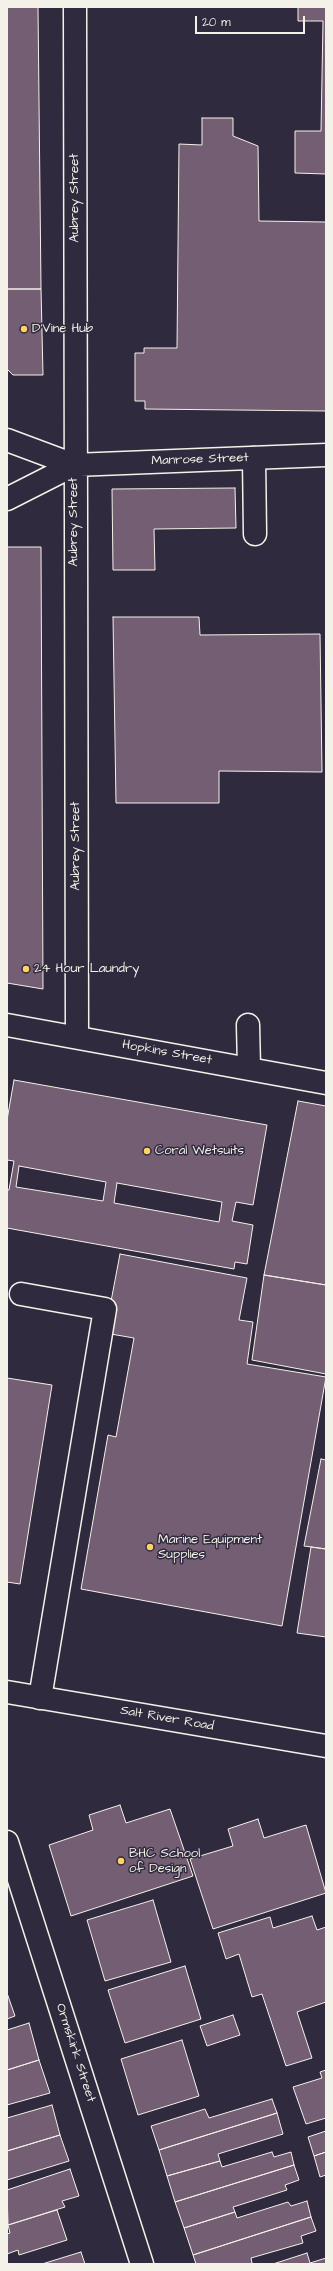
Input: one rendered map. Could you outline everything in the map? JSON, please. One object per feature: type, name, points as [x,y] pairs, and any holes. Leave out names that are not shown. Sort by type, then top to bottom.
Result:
[{"type":"street","name":"Aubrey Street","points":[[75,7],[74,464],[77,1037]]},
{"type":"street","points":[[7,440],[74,464]]},
{"type":"street","name":"Manrose Street","points":[[74,464],[326,455]]},
{"type":"street","points":[[254,458],[255,534]]},
{"type":"street","points":[[7,499],[74,464]]},
{"type":"street","name":"Hopkins Street","points":[[7,1025],[326,1083]]},
{"type":"street","points":[[248,1025],[249,1068]]},
{"type":"street","points":[[21,1294],[105,1309],[40,1698]]},
{"type":"street","name":"Salt River Road","points":[[7,1692],[326,1746]]},
{"type":"street","name":"Ormskirk Street","points":[[7,1842],[142,2264]]},
{"type":"building","points":[[7,7],[38,7],[41,289],[7,289]]},
{"type":"building","points":[[298,7],[326,7],[326,174],[295,173],[295,131],[321,131],[323,21],[298,21]]},
{"type":"building","points":[[202,118],[233,118],[233,136],[258,146],[259,221],[326,222],[326,411],[145,409],[145,401],[135,401],[135,353],[144,353],[144,348],[177,348],[179,144],[202,145]]},
{"type":"building","name":"D'Vine Hub","points":[[7,289],[41,289],[43,375],[13,375],[7,369]]},
{"type":"building","points":[[235,488],[236,528],[154,529],[155,570],[113,570],[112,489]]},
{"type":"building","points":[[7,547],[41,547],[43,989],[7,983]]},
{"type":"building","points":[[113,617],[199,617],[200,635],[320,634],[322,772],[219,771],[219,803],[116,803]]},
{"type":"building","points":[[14,1080],[267,1125],[253,1205],[236,1202],[232,1221],[253,1225],[247,1264],[235,1262],[234,1269],[7,1228],[7,1190],[9,1190],[14,1161],[7,1160],[7,1120]],"holes":[[[19,1166],[106,1182],[103,1201],[16,1187]],[[117,1183],[222,1202],[219,1222],[114,1203]]]},
{"type":"building","points":[[298,1101],[326,1106],[326,1285],[264,1275]]},
{"type":"building","points":[[120,1254],[247,1278],[239,1320],[253,1322],[247,1364],[326,1377],[282,1626],[81,1589],[108,1435],[116,1437],[134,1338],[105,1333]]},
{"type":"building","points":[[264,1275],[326,1285],[326,1374],[252,1360]]},
{"type":"building","points":[[7,1378],[52,1385],[20,1584],[7,1582]]},
{"type":"building","points":[[321,1459],[326,1460],[326,1549],[304,1546]]},
{"type":"building","points":[[311,1547],[326,1549],[326,1637],[297,1633]]},
{"type":"building","name":"BHC School of Design","points":[[120,1805],[126,1823],[170,1809],[193,1876],[71,1916],[49,1845],[93,1830],[89,1815]]},
{"type":"building","points":[[258,1819],[264,1838],[306,1825],[326,1893],[213,1929],[190,1859],[233,1846],[228,1829]]},
{"type":"building","points":[[153,1900],[171,1962],[105,1981],[87,1920]]},
{"type":"building","points":[[312,1916],[317,1930],[326,1927],[326,2002],[297,2012],[312,2058],[286,2066],[262,1994],[252,1997],[239,1954],[226,1959],[218,1933],[270,1917],[273,1928]]},
{"type":"building","points":[[185,1966],[201,2019],[125,2043],[108,1990]]},
{"type":"building","points":[[7,1993],[15,2016],[7,2019]]},
{"type":"building","points":[[233,2015],[240,2035],[207,2046],[200,2026]]},
{"type":"building","points":[[29,2023],[39,2060],[7,2070],[7,2030]]},
{"type":"building","points":[[182,2040],[199,2096],[138,2115],[121,2059]]},
{"type":"building","points":[[39,2060],[50,2093],[7,2105],[7,2070]]},
{"type":"building","points":[[326,2070],[326,2118],[306,2124],[293,2087],[322,2078],[320,2072]]},
{"type":"building","points":[[272,2099],[277,2113],[159,2150],[151,2126],[205,2109],[209,2118]]},
{"type":"building","points":[[52,2105],[60,2135],[7,2151],[7,2118]]},
{"type":"building","points":[[277,2113],[283,2134],[218,2154],[220,2161],[167,2176],[159,2150]]},
{"type":"building","points":[[326,2131],[326,2152],[314,2156],[308,2137]]},
{"type":"building","points":[[60,2135],[69,2161],[7,2180],[7,2151]]},
{"type":"building","points":[[272,2152],[274,2157],[291,2152],[294,2165],[175,2202],[167,2176],[220,2161],[222,2167]]},
{"type":"building","points":[[326,2152],[326,2175],[320,2177],[314,2156]]},
{"type":"building","points":[[294,2165],[299,2180],[285,2185],[287,2190],[233,2207],[235,2212],[184,2228],[175,2202]]},
{"type":"building","points":[[70,2169],[79,2196],[62,2201],[65,2207],[8,2225],[7,2190]]},
{"type":"building","points":[[307,2201],[311,2217],[193,2255],[184,2228],[235,2212],[237,2218],[288,2202],[291,2206]]},
{"type":"building","points":[[57,2210],[67,2240],[19,2255],[18,2250],[7,2254],[7,2234],[10,2233],[8,2225]]},
{"type":"building","points":[[311,2217],[316,2231],[301,2236],[303,2243],[251,2258],[252,2263],[250,2264],[196,2264],[193,2255]]},
{"type":"building","points":[[81,2252],[85,2264],[42,2264]]},
{"type":"building","points":[[307,2253],[310,2263],[326,2258],[326,2264],[273,2264]]},
{"type":"place","name":"D'Vine Hub","points":[[24,329]]},
{"type":"place","name":"24 Hour Laundry","points":[[26,969]]},
{"type":"place","name":"Coral Wetsuits","points":[[147,1151]]},
{"type":"place","name":"Marine Equipment Supplies","points":[[150,1547]]},
{"type":"place","name":"BHC School of Design","points":[[121,1861]]}]
